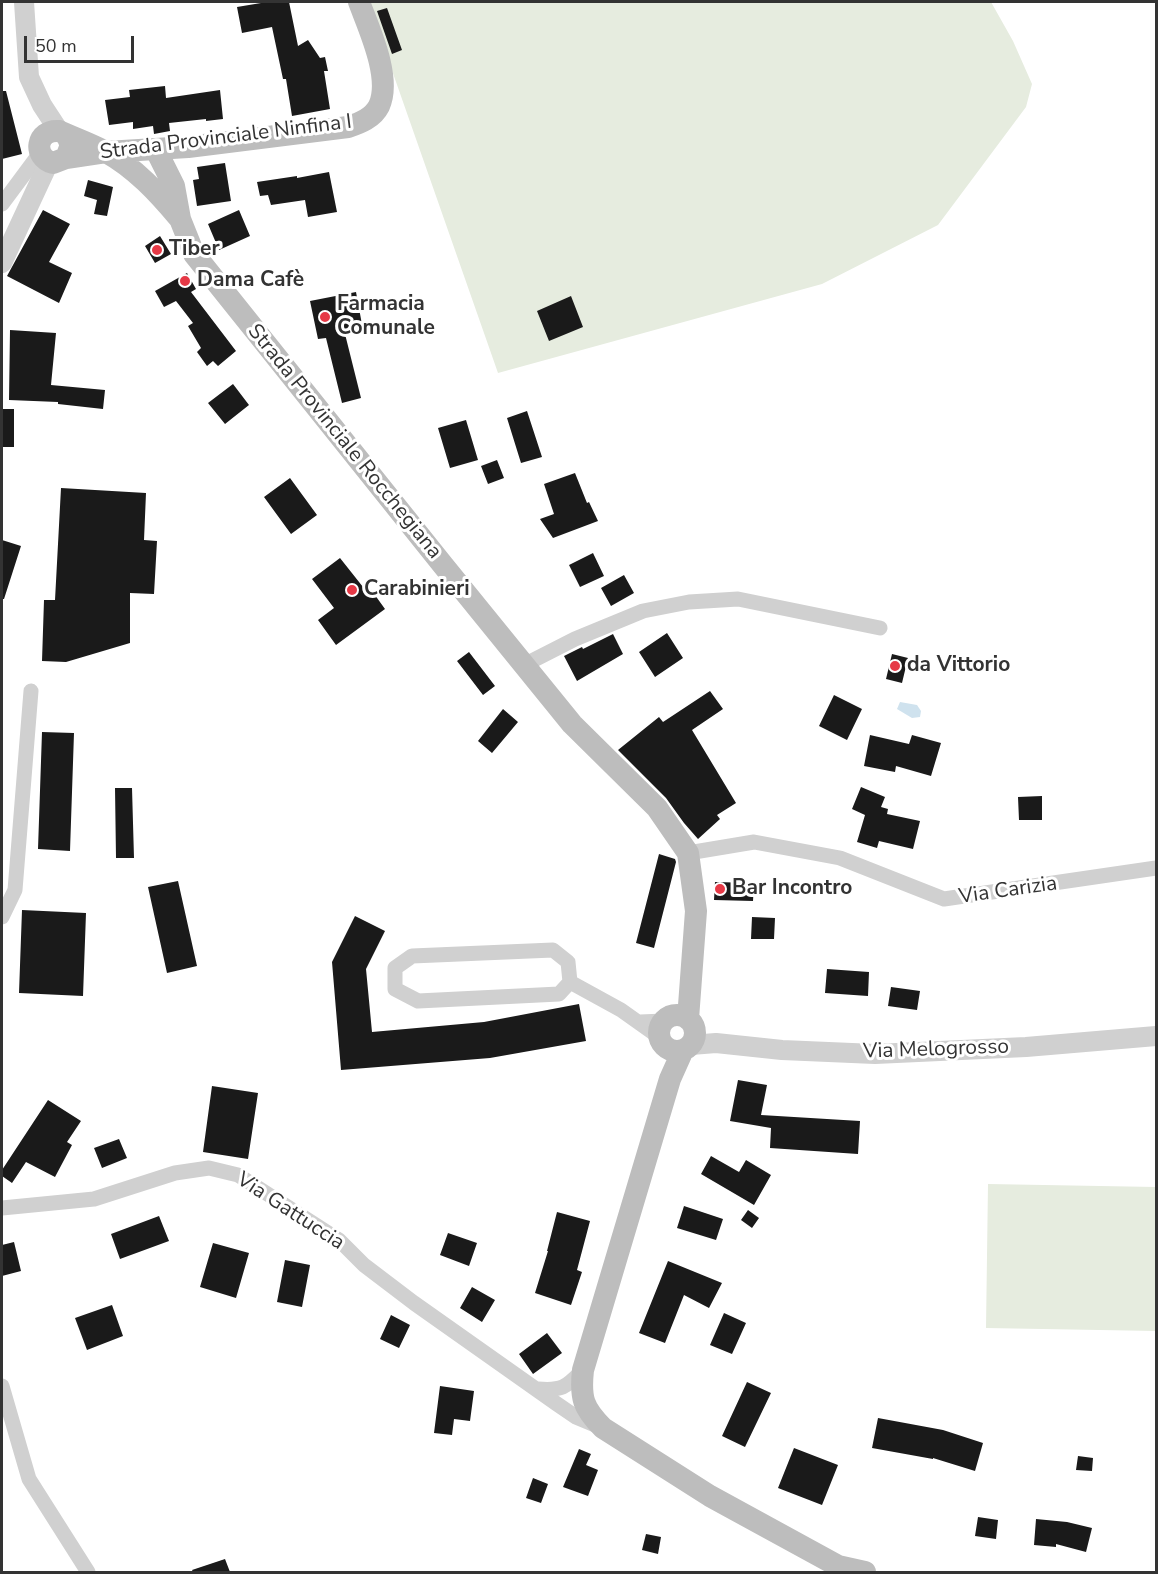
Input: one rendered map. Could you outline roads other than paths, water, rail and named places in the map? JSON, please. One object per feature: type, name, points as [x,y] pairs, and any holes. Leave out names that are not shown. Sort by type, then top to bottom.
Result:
[{"type":"main road","name":"Strada Provinciale Ninfina I","points":[[106,152],[188,147],[348,127],[368,119],[379,106],[382,86],[378,57],[359,2]]},
{"type":"main road","points":[[53,147],[106,152],[134,172],[165,188],[188,147]]},
{"type":"main road","name":"Strada Provinciale Rocchegiana","points":[[156,150],[165,188],[194,254],[572,724],[657,808],[688,853],[696,911],[692,978],[678,1033],[670,1079],[583,1370],[582,1398]]},
{"type":"main road","points":[[582,1398],[588,1411],[603,1428],[710,1497],[838,1566],[865,1572]]},
{"type":"street","points":[[2,263],[53,147],[42,105],[29,77],[24,2]]},
{"type":"street","points":[[2,204],[53,147]]},
{"type":"street","points":[[524,665],[574,639],[643,611],[689,602],[738,599],[880,628]]},
{"type":"street","points":[[2,917],[15,890],[31,691]]},
{"type":"street","name":"Via Carizia","points":[[688,853],[754,843],[840,858],[944,899],[1156,868]]},
{"type":"street","points":[[553,950],[568,962],[570,982],[559,994],[417,1001],[395,989],[395,968],[412,956],[553,950]]},
{"type":"street","points":[[570,982],[640,1022],[678,1033]]},
{"type":"street","name":"Via Melogrosso","points":[[678,1033],[716,1043],[782,1050],[875,1054],[1026,1047],[1156,1036]]},
{"type":"street","name":"Via Gattuccia","points":[[2,1208],[94,1198],[175,1173],[209,1168],[238,1175],[339,1240],[364,1265],[414,1303],[557,1404],[576,1417],[603,1428]]},
{"type":"street","points":[[538,1389],[562,1389],[583,1370]]},
{"type":"street","points":[[2,1386],[29,1479],[88,1572]]},
{"type":"street","points":[[557,1404],[565,1405],[582,1398]]},
{"type":"water","points":[[900,702],[917,705],[921,711],[920,717],[912,718],[897,709]]},
{"type":"place","name":"Tiber","points":[[157,250]]},
{"type":"place","name":"Dama Cafè","points":[[185,281]]},
{"type":"place","name":"Farmacia Comunale","points":[[325,317]]},
{"type":"place","name":"Carabinieri","points":[[352,590]]},
{"type":"place","name":"da Vittorio","points":[[895,666]]},
{"type":"place","name":"Bar Incontro","points":[[720,889]]}]
